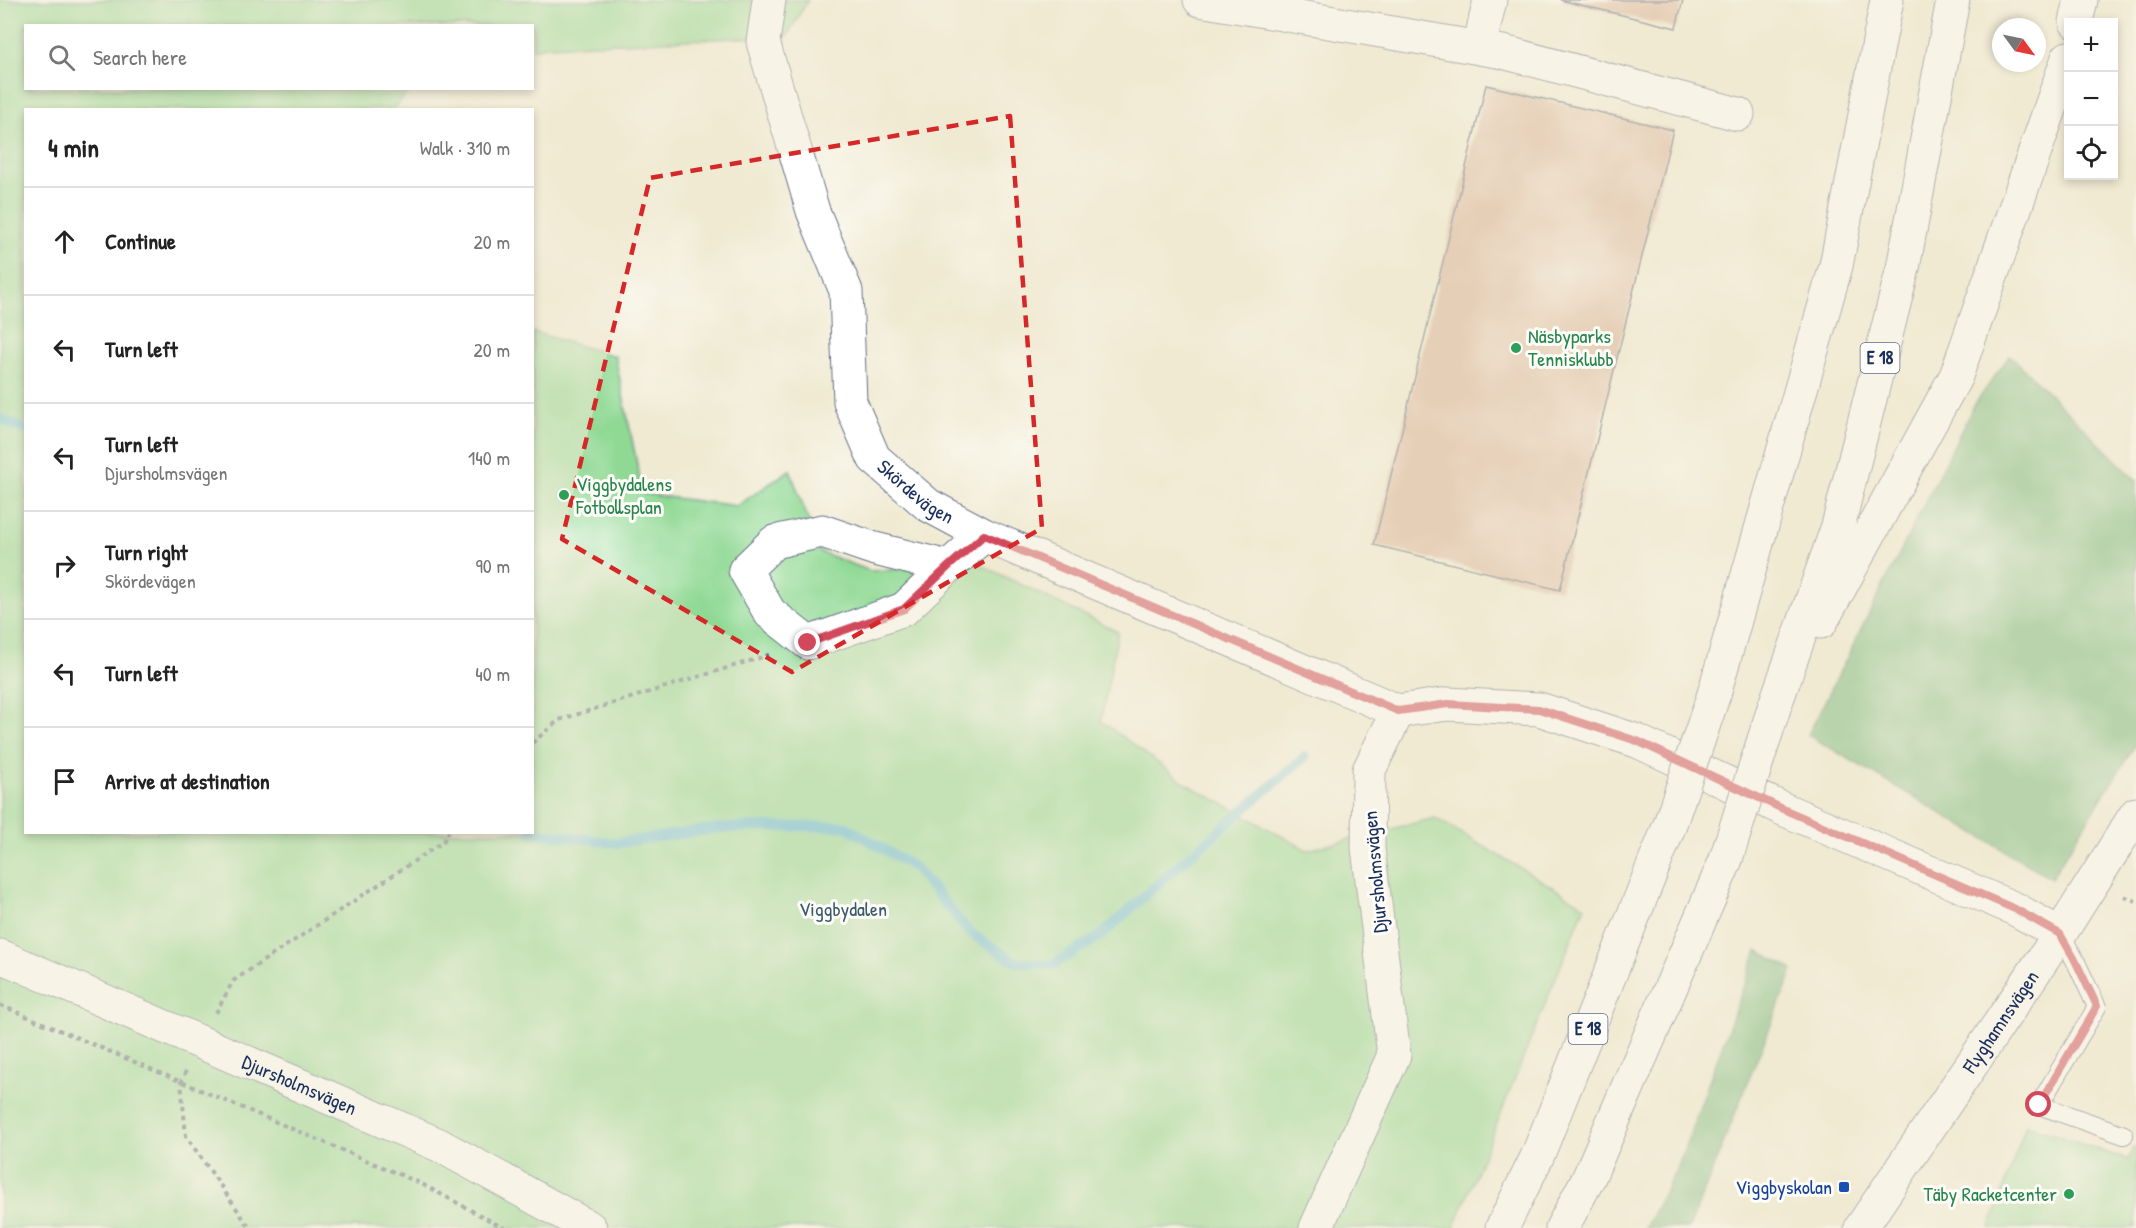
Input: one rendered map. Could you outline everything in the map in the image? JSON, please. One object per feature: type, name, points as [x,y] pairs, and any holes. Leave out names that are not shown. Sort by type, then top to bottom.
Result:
[{"type":"main road","name":"Skördevägen","points":[[769,0],[763,42],[813,211],[846,291],[850,402],[874,458],[928,505],[984,535],[1398,711]]},
{"type":"main road","points":[[1200,0],[1503,52],[1738,114]]},
{"type":"main road","points":[[1479,48],[1490,0]]},
{"type":"main road","name":"E 18","points":[[1502,1228],[1537,1157],[1669,827],[1714,694],[1836,266],[1887,0]]},
{"type":"main road","name":"E 18","points":[[1562,1228],[1589,1177],[1725,862],[1774,708],[1838,526],[1903,268],[1953,0]]},
{"type":"main road","points":[[2077,18],[2081,0]]},
{"type":"main road","points":[[1774,708],[1956,376],[2064,69]]},
{"type":"main road","points":[[948,567],[875,549],[822,531],[774,542],[745,570],[770,613],[808,643],[904,609],[984,535]]},
{"type":"main road","points":[[1398,711],[1448,704],[1539,709],[1637,741],[1783,809],[2015,909],[2060,934]]},
{"type":"main road","name":"Djursholmsvägen","points":[[1316,1228],[1394,1054],[1368,848],[1369,770],[1398,711]]},
{"type":"main road","name":"Flyghamnsvägen","points":[[1861,1228],[2060,934],[2136,814]]},
{"type":"main road","name":"Djursholmsvägen","points":[[0,956],[439,1145],[590,1228]]},
{"type":"lane","points":[[2060,934],[2097,1006],[2039,1105],[2124,1135]]},
{"type":"path","points":[[534,741],[559,720],[808,643]]},
{"type":"path","points":[[250,1228],[186,1136],[181,1082],[200,1042],[233,981],[443,842],[448,834]]},
{"type":"path","points":[[0,1005],[420,1183],[504,1228]]},
{"type":"highlighted area","points":[[1010,116],[1042,528],[792,672],[562,539],[650,178]]},
{"type":"green space","name":"Viggbydalen","points":[[0,0],[808,0],[787,36],[547,46],[534,49],[534,24],[24,24],[24,90],[410,90],[394,108],[24,108],[24,834],[534,834],[534,332],[615,356],[643,494],[737,506],[790,470],[820,552],[870,571],[981,565],[1118,632],[1101,721],[1187,784],[1307,850],[1435,818],[1585,906],[1454,1228],[0,1228]]},
{"type":"green space","points":[[2010,355],[2136,480],[2136,744],[2051,878],[1808,735],[1973,407]]},
{"type":"green space","points":[[1757,950],[1793,970],[1689,1228],[1645,1228],[1678,1167]]},
{"type":"green space","name":"Täby Racketcenter","points":[[2026,1125],[2128,1160],[2133,1147],[2136,1148],[2136,1228],[1990,1228]]},
{"type":"building","points":[[1560,0],[1683,0],[1676,28]]},
{"type":"building","points":[[1486,85],[1673,130],[1560,590],[1374,545]]},
{"type":"waterway","points":[[0,419],[24,429]]},
{"type":"waterway","points":[[534,832],[617,843],[719,828],[845,826],[915,868],[969,932],[1015,962],[1053,965],[1102,935],[1172,871],[1305,757]]},
{"type":"place","name":"Näsbyparks Tennisklubb","points":[[1516,348]]},
{"type":"place","name":"Viggbydalens Fotbollsplan","points":[[564,495]]},
{"type":"place","name":"Viggbyskolan","points":[[1844,1187]]},
{"type":"place","name":"Täby Racketcenter","points":[[2069,1194]]},
{"type":"route","points":[[808,643],[904,609],[984,535],[1398,711],[1448,704],[1539,709],[1637,741],[1783,809],[2015,909],[2060,934],[2097,1006],[2039,1105]]}]
